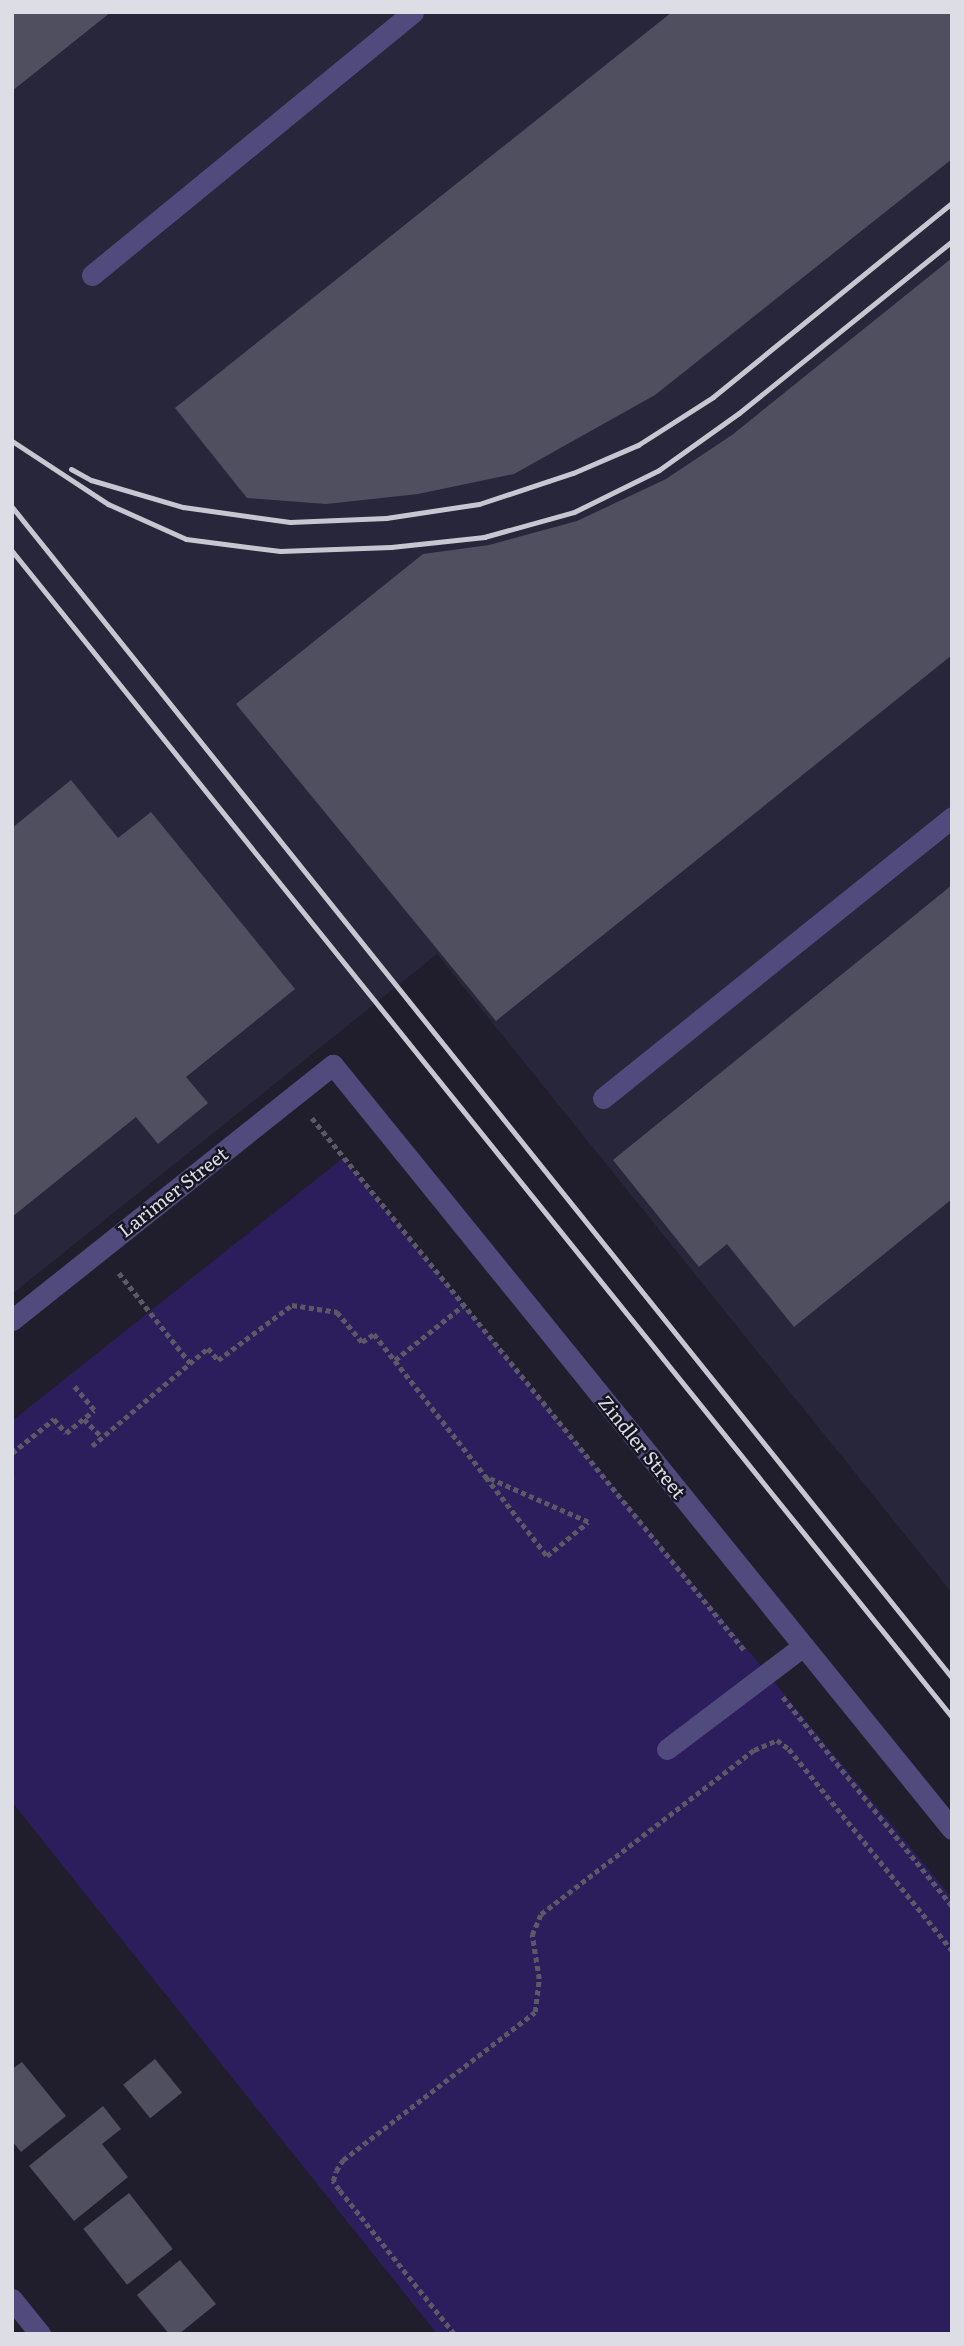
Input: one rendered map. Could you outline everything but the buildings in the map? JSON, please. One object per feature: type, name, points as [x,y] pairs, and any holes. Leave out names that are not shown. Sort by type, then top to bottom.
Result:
[{"type":"street","points":[[92,275],[413,12]]},
{"type":"street","points":[[603,1098],[952,817]]},
{"type":"street","name":"Larimer Street","points":[[12,1320],[333,1065]]},
{"type":"street","name":"Zindler Street","points":[[333,1065],[952,1829]]},
{"type":"street","points":[[667,1749],[803,1646]]},
{"type":"street","points":[[12,2299],[40,2334]]},
{"type":"path","points":[[294,1096],[952,1906]]},
{"type":"path","points":[[100,1250],[190,1363]]},
{"type":"path","points":[[92,1446],[208,1348],[218,1360],[292,1305],[337,1312],[362,1342],[374,1334],[547,1556],[588,1522],[486,1477]]},
{"type":"path","points":[[395,1360],[464,1305]]},
{"type":"path","points":[[12,1452],[54,1419],[66,1433],[94,1410],[74,1386]]},
{"type":"path","points":[[84,1419],[102,1437]]},
{"type":"path","points":[[454,2334],[339,2190],[333,2181],[336,2171],[343,2160],[525,2022],[535,2011],[539,1994],[532,1935],[541,1914],[679,1807],[754,1750],[777,1740],[789,1749],[952,1950]]},
{"type":"shaded area","points":[[12,12],[952,12],[952,1593],[437,954],[12,1294]]},
{"type":"shaded area","points":[[343,1158],[952,1898],[952,2334],[437,2334],[12,1802],[12,1421]]},
{"type":"railway","points":[[71,469],[91,480],[183,507],[290,522],[386,518],[479,504],[573,473],[638,445],[713,397],[952,203]]},
{"type":"railway","points":[[12,441],[108,504],[186,539],[280,551],[391,547],[484,537],[574,512],[659,470],[739,413],[952,241]]},
{"type":"railway","points":[[12,507],[952,1678]]},
{"type":"railway","points":[[12,551],[952,1717]]}]
